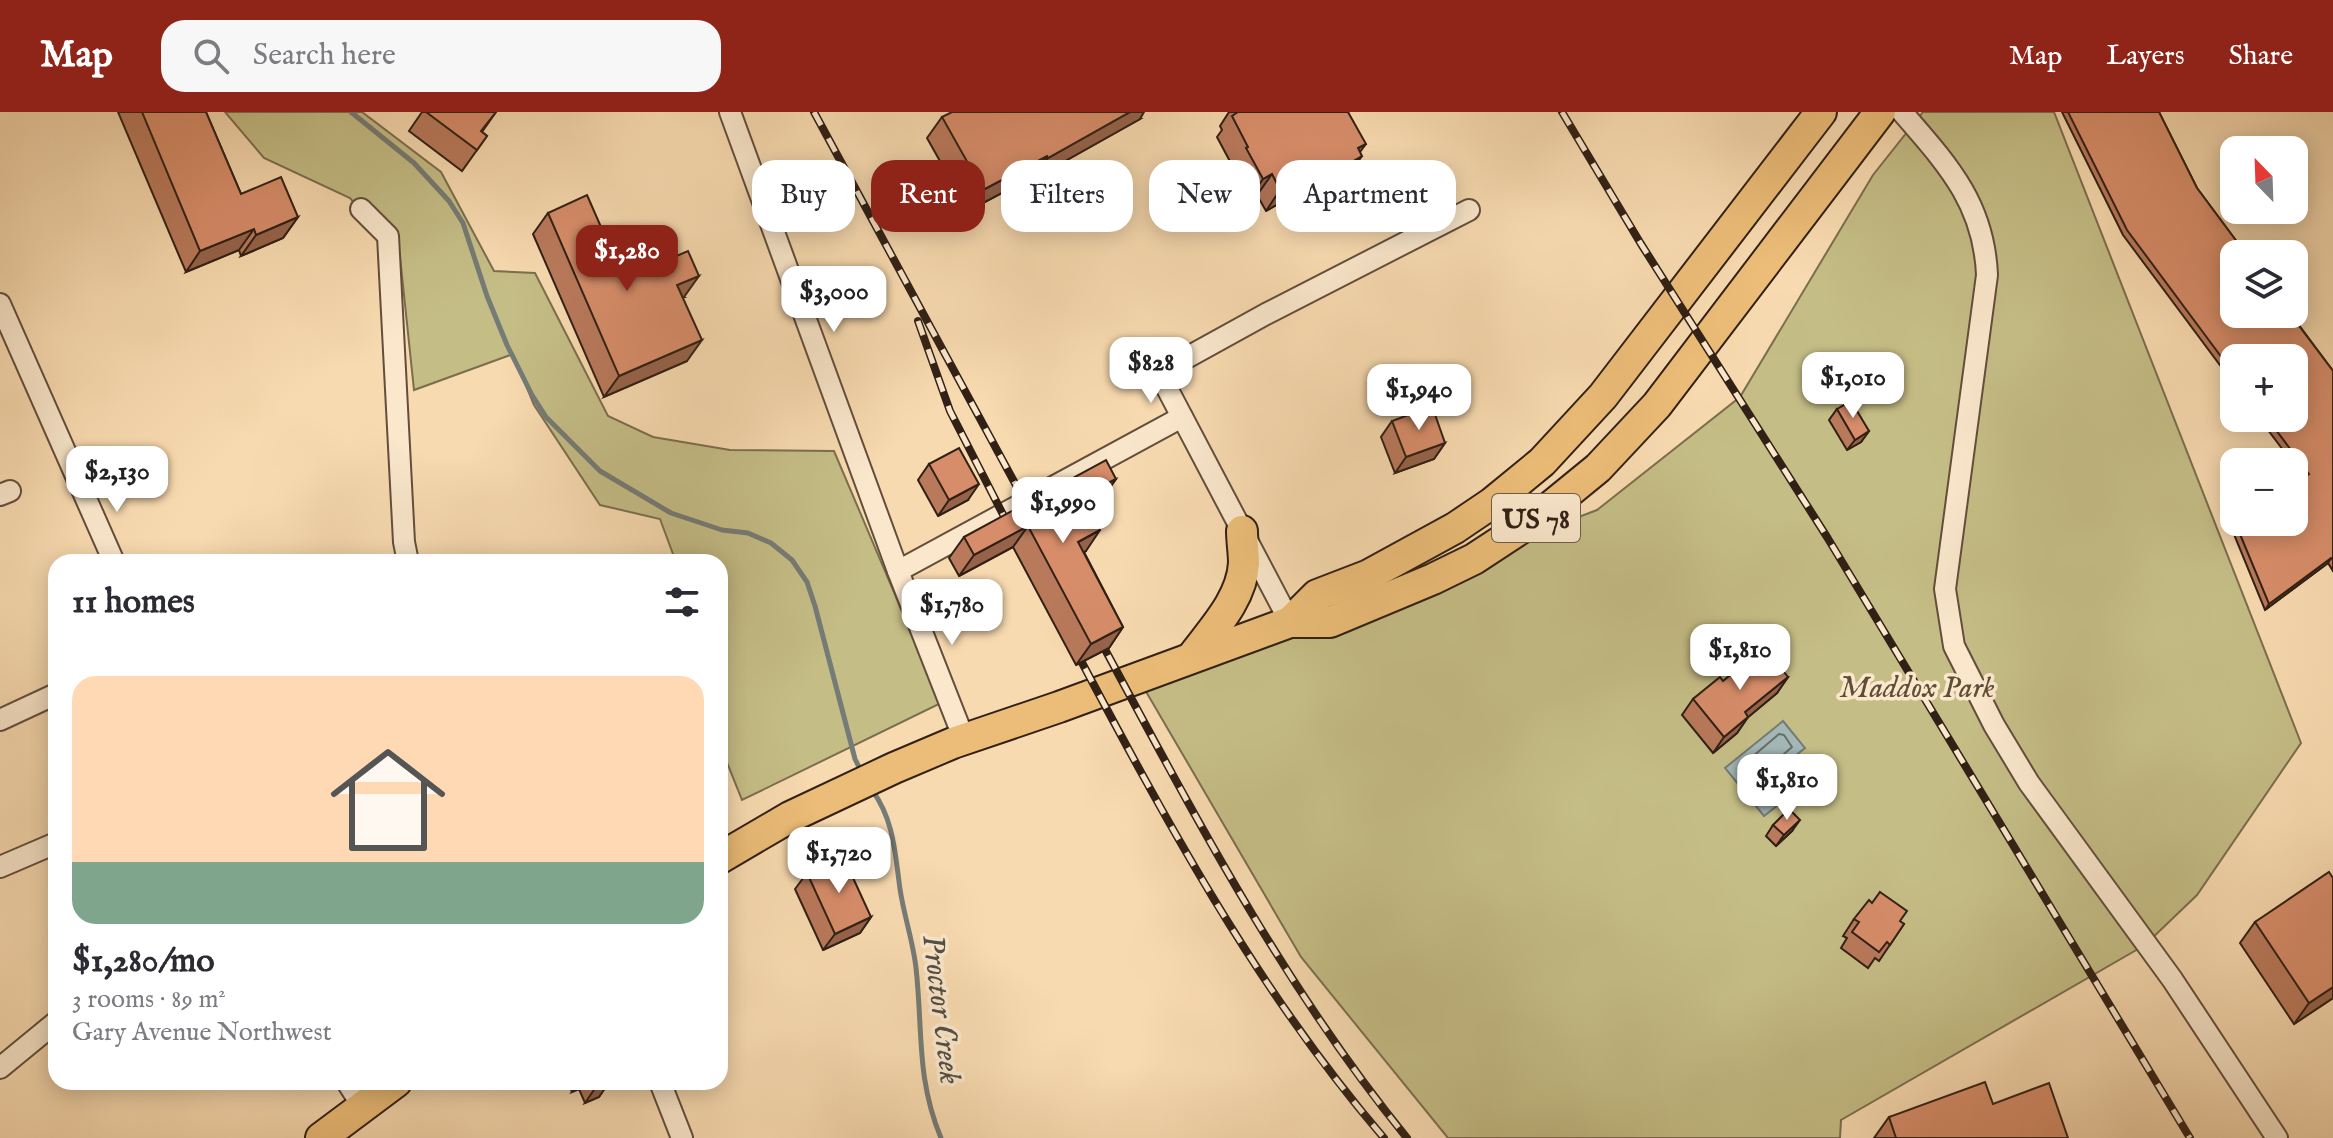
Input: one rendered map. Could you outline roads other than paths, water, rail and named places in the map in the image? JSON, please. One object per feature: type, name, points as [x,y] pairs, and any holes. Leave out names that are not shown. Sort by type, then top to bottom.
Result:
[{"type":"main road","name":"US 78","points":[[1290,622],[1317,595],[1369,575],[1455,528],[1492,503],[1542,462],[1611,386],[1821,112]]},
{"type":"main road","name":"US 78","points":[[728,853],[848,788],[964,739],[1290,622],[1330,622],[1474,559],[1538,517],[1598,468],[1657,405],[1880,112]]},
{"type":"main road","points":[[1192,657],[1227,610],[1239,587],[1244,564],[1242,531]]},
{"type":"main road","points":[[321,1138],[355,1094]]},
{"type":"street","points":[[730,112],[898,571],[964,739]]},
{"type":"street","points":[[1902,112],[1934,148],[1966,193],[1976,213],[1986,255],[1987,275],[1945,589],[1954,646],[1994,725],[2029,783],[2172,979],[2277,1138]]},
{"type":"street","points":[[361,209],[388,236],[406,554]]},
{"type":"street","points":[[1290,622],[1159,373],[1266,314],[1469,210]]},
{"type":"street","points":[[0,304],[110,554]]},
{"type":"street","points":[[898,571],[1182,417]]},
{"type":"street","points":[[0,720],[48,698]]},
{"type":"street","points":[[0,867],[48,846]]},
{"type":"street","points":[[0,1068],[48,1029]]},
{"type":"street","points":[[663,1090],[682,1138]]},
{"type":"water","points":[[1783,721],[1805,748],[1775,772],[1792,794],[1764,816],[1725,768]]},
{"type":"waterway","name":"Proctor Creek","points":[[351,112],[414,163],[449,201],[463,223],[507,345],[546,417],[600,471],[671,513],[722,530],[748,533],[771,543],[792,560],[807,582],[815,606],[855,759],[861,771]]},
{"type":"waterway","name":"Proctor Creek","points":[[872,790],[885,813],[892,837],[916,968],[924,1074],[941,1138]]},
{"type":"railway","points":[[814,112],[1037,524]]},
{"type":"railway","points":[[1562,112],[1641,244],[1827,537],[2190,1138]]},
{"type":"railway","points":[[918,321],[950,411],[1014,536]]},
{"type":"railway","points":[[1094,629],[1201,826],[1277,955],[1361,1079],[1407,1138]]},
{"type":"railway","points":[[1071,642],[1176,835],[1253,961],[1337,1081],[1384,1138]]},
{"type":"park label","name":"Maddox Park","points":[[1917,687]]}]
